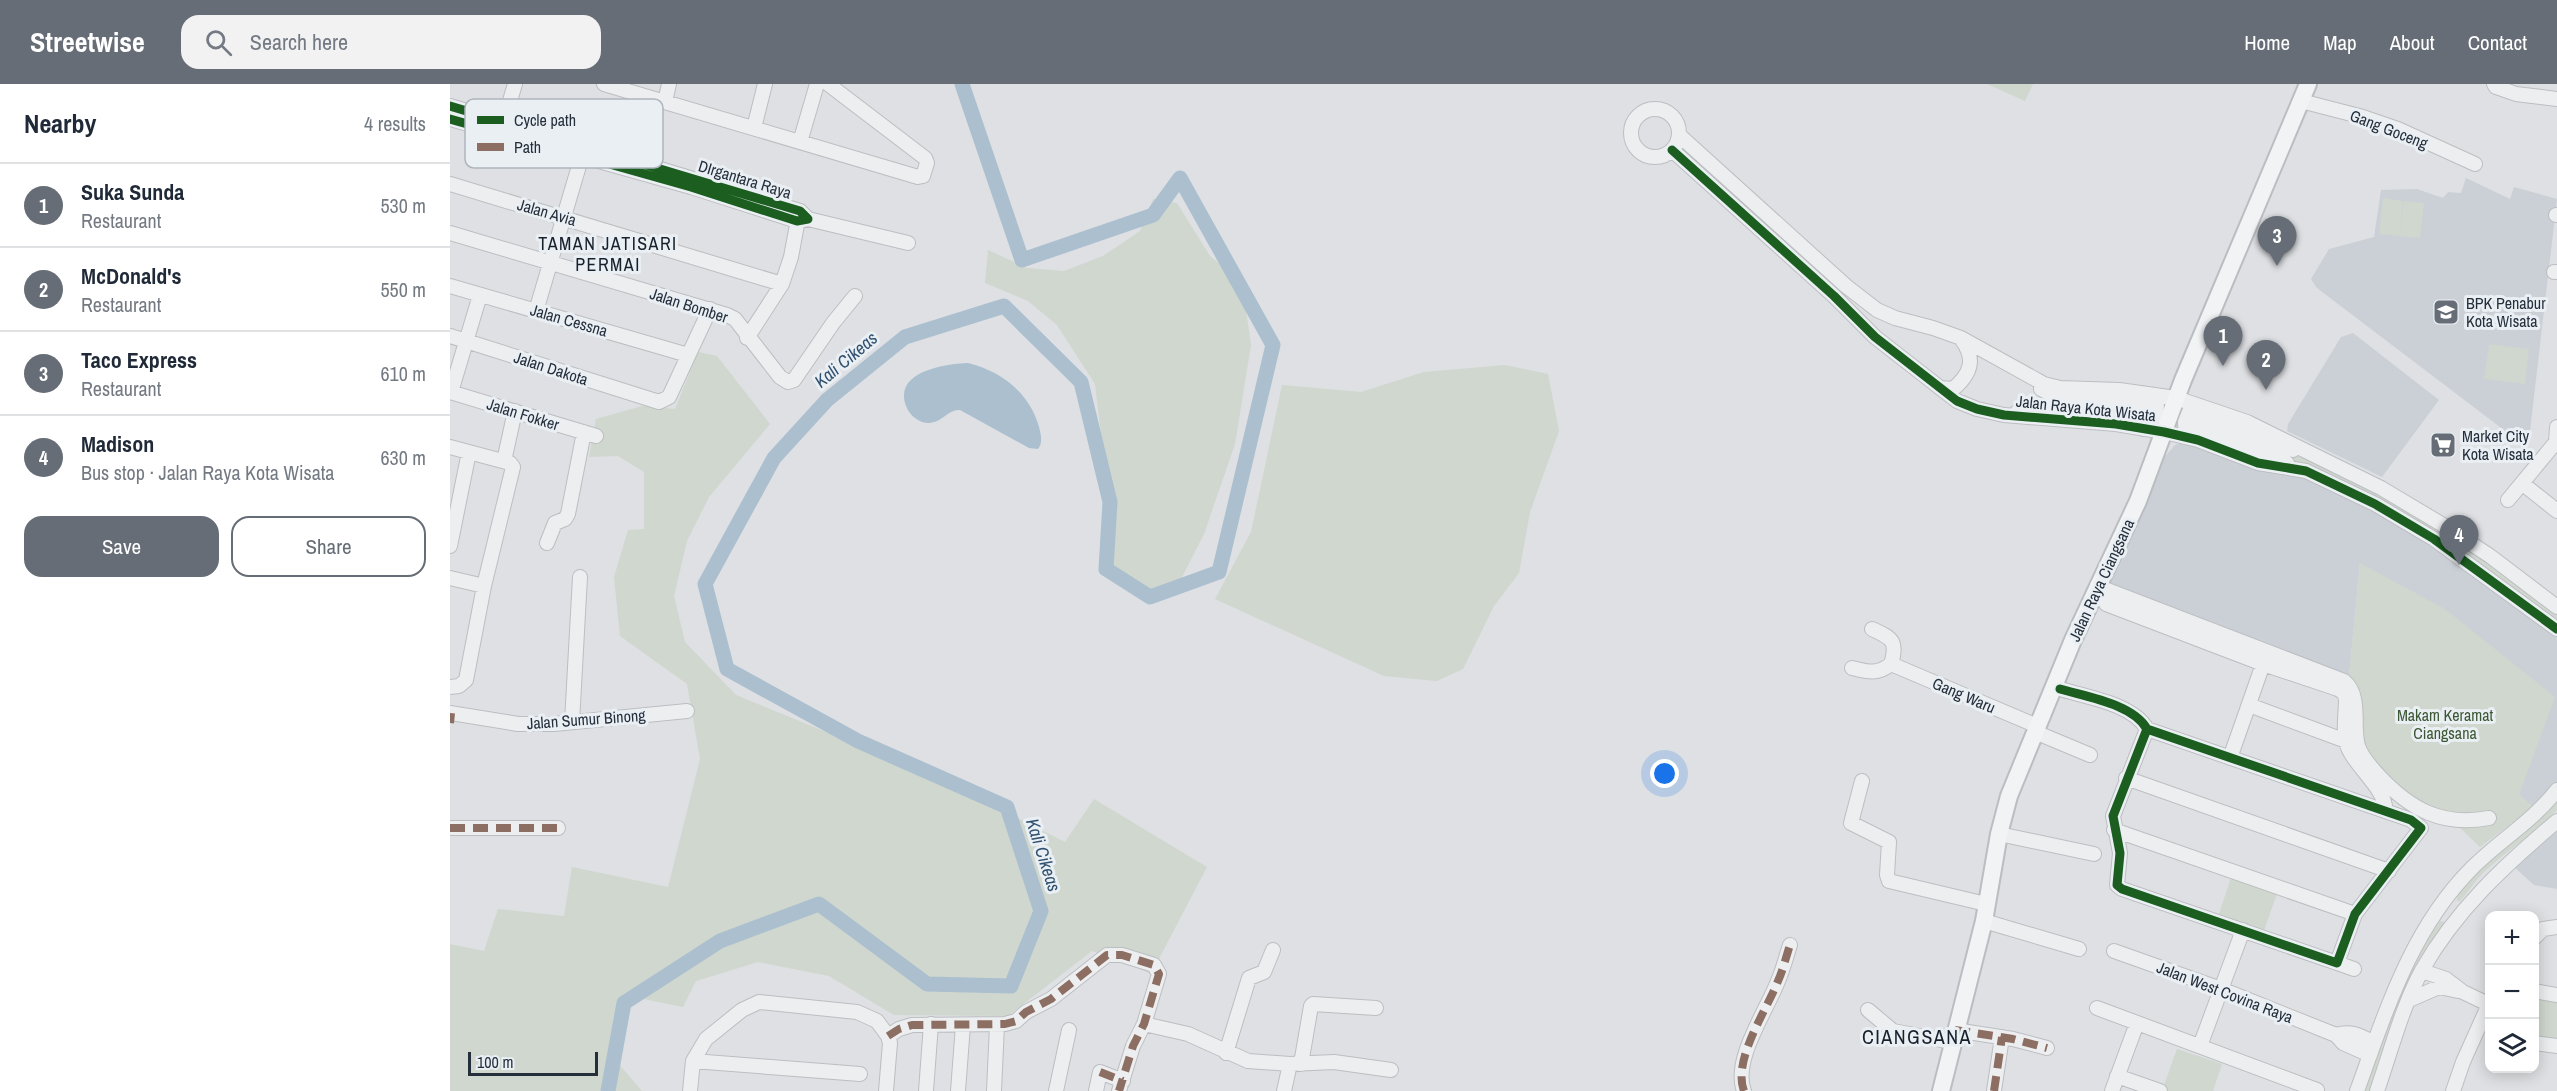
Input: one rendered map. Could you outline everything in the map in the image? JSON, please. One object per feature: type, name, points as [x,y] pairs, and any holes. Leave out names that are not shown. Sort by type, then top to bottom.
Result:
[{"type":"main road","name":"Jalan Raya Ciangsana","points":[[1941,1091],[1953,1036],[1984,921],[1999,834],[2009,796],[2097,586],[2138,501],[2176,398],[2308,84]]},
{"type":"street","points":[[511,99],[515,84]]},
{"type":"street","points":[[669,84],[665,102],[918,177],[923,176],[927,163],[925,158],[828,84]]},
{"type":"street","points":[[754,128],[765,84]]},
{"type":"street","points":[[800,142],[817,84]]},
{"type":"street","points":[[2494,84],[2496,87],[2516,94],[2557,99]]},
{"type":"street","points":[[613,85],[656,99]]},
{"type":"street","name":"Gang Goceng","points":[[2301,101],[2363,117],[2397,129],[2475,164]]},
{"type":"street","name":"DIrgantara Raya","points":[[450,106],[465,112]]},
{"type":"street","points":[[1653,109],[1664,110],[1672,116],[1678,124],[1679,135],[1672,150],[1655,157],[1638,150],[1631,134],[1632,125],[1643,112],[1653,109]]},
{"type":"street","name":"DIrgantara Raya","points":[[450,119],[465,122]]},
{"type":"street","name":"Jalan Raya Kota Wisata","points":[[1679,135],[1846,286],[1877,310],[1895,318],[1961,338],[1974,349],[1998,358],[2044,384],[2060,388],[2119,390],[2149,405],[2176,398],[2194,422],[2258,463],[2306,471],[2375,504],[2434,539],[2557,629]]},
{"type":"street","name":"Jalan Raya Kota Wisata","points":[[1672,150],[1834,296],[1875,337],[1950,393],[1977,409],[2004,415],[2164,432],[2194,422],[2247,422],[2320,457],[2444,525],[2490,556],[2557,607]]},
{"type":"street","points":[[536,311],[566,218],[579,168]]},
{"type":"street","name":"DIrgantara Raya","points":[[639,168],[802,217],[908,243]]},
{"type":"street","name":"Jalan Avia","points":[[450,184],[782,284]]},
{"type":"street","points":[[747,338],[782,284],[802,217]]},
{"type":"street","name":"Jalan Bomber","points":[[450,233],[710,309],[735,319],[747,338],[783,380],[790,382],[794,380],[833,323],[855,296]]},
{"type":"street","name":"Jalan Cessna","points":[[450,286],[688,355]]},
{"type":"street","points":[[451,392],[480,295]]},
{"type":"street","points":[[688,355],[710,309]]},
{"type":"street","name":"Jalan Dakota","points":[[450,336],[652,401],[667,400],[688,355]]},
{"type":"street","points":[[1950,393],[1962,382],[1970,366],[1974,349]]},
{"type":"street","name":"Jalan Fokker","points":[[451,392],[590,434],[568,514],[565,519],[555,523],[547,543]]},
{"type":"street","points":[[2004,415],[2040,407],[2158,405],[2154,418],[2143,429]]},
{"type":"street","points":[[507,462],[515,411]]},
{"type":"street","points":[[2508,500],[2556,443],[2557,427]]},
{"type":"street","points":[[450,447],[507,462],[513,467],[484,586],[466,680],[454,686]]},
{"type":"street","points":[[450,546],[469,452]]},
{"type":"street","points":[[2523,484],[2557,512]]},
{"type":"street","points":[[572,722],[580,577]]},
{"type":"street","points":[[450,579],[484,586]]},
{"type":"street","points":[[2097,586],[2344,681],[2351,687],[2354,697],[2356,737],[2361,754],[2403,800],[2452,821],[2489,818]]},
{"type":"street","points":[[2106,604],[2344,693],[2346,741],[2361,770],[2382,796],[2385,811]]},
{"type":"street","points":[[1852,668],[1875,673],[1882,672],[1891,664],[1894,653],[1889,636],[1872,629]]},
{"type":"street","name":"Gang Waru","points":[[1891,664],[2090,755]]},
{"type":"street","points":[[2230,758],[2263,664]]},
{"type":"street","points":[[2060,689],[2126,710],[2137,716],[2147,729],[2412,820],[2421,828],[2355,914],[2337,963]]},
{"type":"street","points":[[2249,705],[2346,741]]},
{"type":"street","name":"Jalan Sumur Binong","points":[[450,717],[518,724],[572,722],[687,711]]},
{"type":"street","points":[[2147,729],[2113,816],[2120,853],[2117,885],[2122,889],[2354,969]]},
{"type":"street","points":[[2126,778],[2390,871]]},
{"type":"street","points":[[1862,781],[1851,824],[1889,842],[1887,875],[1890,881],[1986,904]]},
{"type":"street","points":[[2357,1091],[2404,967],[2431,920],[2471,869],[2532,818],[2557,790]]},
{"type":"street","points":[[2378,1091],[2409,1000],[2422,971],[2462,912],[2501,869],[2557,821]]},
{"type":"street","points":[[450,828],[558,828]]},
{"type":"street","points":[[2115,831],[2355,914]]},
{"type":"street","points":[[1999,834],[2094,854]]},
{"type":"street","points":[[2446,900],[2462,912]]},
{"type":"street","points":[[1984,921],[2079,949]]},
{"type":"street","points":[[2539,934],[2543,929],[2557,927]]},
{"type":"street","points":[[2200,1046],[2243,930]]},
{"type":"street","points":[[1744,1091],[1743,1063],[1752,1036],[1778,981],[1790,945]]},
{"type":"street","points":[[1226,1053],[1249,978],[1264,972],[1273,950]]},
{"type":"street","name":"Jalan West Covina Raya","points":[[2114,951],[2221,989],[2336,1035],[2343,1043],[2372,1049]]},
{"type":"street","points":[[888,1036],[912,1025],[997,1024],[1016,1021],[1075,982],[1099,959],[1114,954],[1154,965],[1157,968],[1158,979],[1121,1086],[1100,1072],[1096,1091]]},
{"type":"street","points":[[2422,971],[2446,979],[2463,992]]},
{"type":"street","points":[[2409,1000],[2439,987],[2463,992],[2485,1001]]},
{"type":"street","points":[[2539,993],[2557,995]]},
{"type":"street","points":[[690,1091],[693,1060],[706,1039],[721,1024],[759,1002],[857,1012],[877,1021],[888,1036],[890,1043],[890,1088]]},
{"type":"street","points":[[1284,1091],[1295,1064],[1309,1010],[1313,1004],[1376,1008]]},
{"type":"street","points":[[2097,1008],[2200,1046],[2291,1086],[2317,1089]]},
{"type":"street","points":[[1868,1010],[1893,1031],[2002,1037],[2047,1048]]},
{"type":"street","points":[[2453,1091],[2485,1012]]},
{"type":"street","points":[[2112,1091],[2137,1023]]},
{"type":"street","points":[[926,1091],[931,1024]]},
{"type":"street","points":[[994,1091],[997,1024]]},
{"type":"street","points":[[1144,1024],[1188,1034],[1248,1061],[1295,1064],[1334,1062],[1391,1070]]},
{"type":"street","points":[[958,1091],[963,1025]]},
{"type":"street","points":[[1056,1091],[1069,1030]]},
{"type":"street","points":[[2475,1034],[2485,1035]]},
{"type":"street","points":[[1994,1091],[2002,1037]]},
{"type":"street","points":[[2539,1044],[2557,1046]]},
{"type":"street","points":[[693,1060],[860,1074]]},
{"type":"street","points":[[2117,1076],[2160,1091]]},
{"type":"shaded area","name":"BPK Penabur Kota Wisata","points":[[2466,178],[2510,199],[2514,187],[2557,199],[2530,431],[2521,443],[2317,288],[2311,279],[2329,249],[2374,237],[2381,190],[2417,189],[2443,198],[2448,192],[2461,193]]},
{"type":"shaded area","points":[[2353,333],[2439,400],[2382,477],[2287,431],[2288,424],[2341,337]]},
{"type":"shaded area","points":[[2183,442],[2304,477],[2335,490],[2409,532],[2481,580],[2557,638],[2557,782],[2555,786],[2533,807],[2519,795],[2360,563],[2349,676],[2106,586],[2161,461],[2175,445]]},
{"type":"shaded area","points":[[2557,829],[2557,889],[2534,885],[2513,866]]},
{"type":"green space","points":[[1987,84],[2033,84],[2025,101]]},
{"type":"green space","points":[[2383,198],[2403,201],[2400,233],[2404,201],[2424,203],[2420,238],[2379,234]]},
{"type":"green space","points":[[1153,199],[1177,203],[1210,256],[1242,282],[1251,345],[1235,444],[1204,534],[1180,581],[1139,594],[1118,585],[1108,554],[1106,476],[1095,384],[1057,325],[1028,301],[985,283],[988,250],[1027,268],[1064,271],[1103,256],[1140,231]]},
{"type":"green space","points":[[2489,344],[2529,349],[2525,384],[2484,379]]},
{"type":"green space","points":[[698,352],[717,356],[770,424],[709,497],[687,541],[674,596],[685,642],[736,695],[934,776],[1065,842],[1094,799],[1207,867],[1151,974],[1123,961],[1092,951],[1008,1016],[894,1015],[829,976],[758,962],[696,981],[683,1007],[624,995],[610,1054],[642,1091],[450,1091],[450,944],[484,951],[498,909],[564,916],[572,867],[668,887],[700,759],[687,684],[620,636],[614,577],[628,530],[644,529],[644,472],[618,456],[589,457],[596,419],[642,406],[675,409]]},
{"type":"green space","points":[[1505,365],[1548,374],[1559,431],[1530,512],[1519,573],[1494,606],[1463,669],[1437,681],[1384,676],[1215,599],[1251,532],[1282,385],[1361,392],[1424,372]]},
{"type":"green space","points":[[2281,453],[2316,461],[2385,496],[2487,560],[2557,612],[2557,623],[2492,574],[2425,529],[2354,489]]},
{"type":"green space","name":"Makam Keramat Ciangsana","points":[[2360,563],[2445,609],[2555,697],[2519,795],[2533,807],[2480,847],[2460,828],[2405,808],[2371,778],[2349,676]]},
{"type":"green space","points":[[2557,800],[2557,810],[2484,872],[2460,901],[2457,901],[2457,895],[2477,870],[2538,821]]},
{"type":"green space","points":[[2232,875],[2278,891],[2263,933],[2218,917]]},
{"type":"green space","points":[[2440,921],[2445,925],[2371,1091],[2364,1091],[2405,981]]},
{"type":"green space","points":[[2539,997],[2557,1000],[2557,1042],[2539,1040]]},
{"type":"green space","points":[[2177,1049],[2222,1064],[2213,1091],[2162,1091]]},
{"type":"water","points":[[968,363],[1003,378],[1021,394],[1035,415],[1039,427],[1041,442],[1038,449],[1029,448],[960,410],[955,410],[929,423],[919,421],[911,414],[906,406],[904,394],[907,385],[914,377],[935,368]]},
{"type":"waterway","name":"Kali Cikeas","points":[[608,1091],[624,1003],[720,941],[819,904],[927,984],[1011,986],[1041,911],[1007,807],[858,741],[727,669],[705,584],[774,458],[827,400],[905,337],[1004,306],[1081,382],[1110,502],[1106,569],[1150,597],[1219,572],[1273,345],[1180,178],[1153,215],[1022,260],[962,84]]},
{"type":"marked path","points":[[450,723],[451,713]]},
{"type":"marked path","points":[[450,828],[558,828]]},
{"type":"marked path","points":[[1744,1091],[1743,1065],[1747,1050],[1780,977],[1790,945]]},
{"type":"marked path","points":[[888,1036],[912,1025],[1005,1024],[1016,1021],[1026,1012],[1051,999],[1107,955],[1122,955],[1154,965],[1159,974],[1144,1024],[1133,1046],[1119,1091]]},
{"type":"marked path","points":[[1955,1030],[2013,1039],[2047,1048]]},
{"type":"marked path","points":[[1994,1091],[2002,1037]]},
{"type":"marked path","points":[[1100,1072],[1123,1081]]},
{"type":"cycle path","points":[[450,106],[465,110]]},
{"type":"cycle path","points":[[450,119],[465,123]]},
{"type":"cycle path","points":[[1672,150],[1834,296],[1875,337],[1957,401],[1977,409],[2004,415],[2116,424],[2164,432],[2198,440],[2258,463],[2306,471],[2375,504],[2434,539],[2557,629]]},
{"type":"cycle path","points":[[624,168],[797,221],[808,219],[800,211],[657,168]]},
{"type":"cycle path","points":[[2060,689],[2120,707],[2140,720],[2147,729],[2411,820],[2421,828],[2355,914],[2337,963],[2122,889],[2117,885],[2120,853],[2113,816],[2147,729]]},
{"type":"place","name":"Taco Express","points":[[2277,266]]},
{"type":"place","name":"BPK Penabur Kota Wisata","points":[[2446,312]]},
{"type":"place","name":"Suka Sunda","points":[[2223,366]]},
{"type":"place","name":"McDonald's","points":[[2266,390]]},
{"type":"place","name":"Market City Kota Wisata","points":[[2443,445]]},
{"type":"place","name":"Madison","points":[[2459,565]]},
{"type":"district","name":"TAMAN JATISARI PERMAI","points":[[608,254]]},
{"type":"district","name":"CIANGSANA","points":[[1917,1037]]}]
